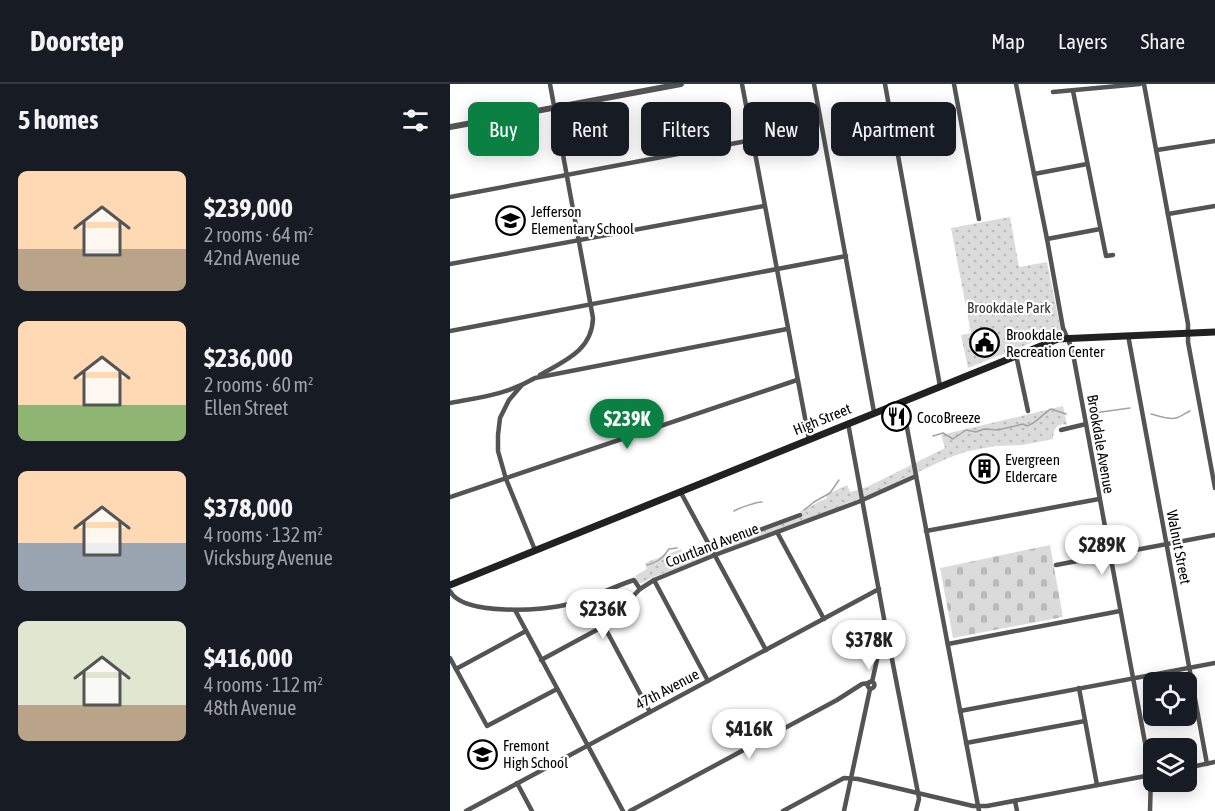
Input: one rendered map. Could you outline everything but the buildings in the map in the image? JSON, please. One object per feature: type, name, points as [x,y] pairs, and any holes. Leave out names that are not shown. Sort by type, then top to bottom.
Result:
[{"type":"main road","name":"High Street","points":[[450,585],[1058,339],[1215,332]]},
{"type":"street","points":[[550,84],[553,102]]},
{"type":"street","points":[[586,102],[681,84]]},
{"type":"street","points":[[742,84],[745,102]]},
{"type":"street","points":[[814,84],[874,412]]},
{"type":"street","points":[[885,84],[940,386]]},
{"type":"street","points":[[954,84],[979,219]]},
{"type":"street","name":"Brookdale Avenue","points":[[1016,84],[1063,328],[1072,349],[1144,738]]},
{"type":"street","points":[[1053,93],[1142,84],[1188,324],[1188,342],[1215,488]]},
{"type":"street","points":[[1073,91],[1106,256],[1113,255]]},
{"type":"street","points":[[450,127],[551,109]]},
{"type":"street","points":[[1156,150],[1215,141]]},
{"type":"street","points":[[450,197],[743,142]]},
{"type":"street","points":[[450,403],[505,393],[521,386],[582,349],[588,338],[593,326],[591,304],[563,156]]},
{"type":"street","points":[[755,156],[809,439]]},
{"type":"street","points":[[1034,174],[1087,164]]},
{"type":"street","points":[[450,264],[764,206]]},
{"type":"street","points":[[1168,214],[1215,206]]},
{"type":"street","points":[[1047,239],[1100,229]]},
{"type":"street","points":[[450,331],[846,256]]},
{"type":"street","points":[[535,378],[787,329]]},
{"type":"street","name":"Walnut Street","points":[[1128,335],[1208,764]]},
{"type":"street","points":[[1016,355],[1028,411]]},
{"type":"street","points":[[565,361],[567,372]]},
{"type":"street","points":[[450,497],[797,380]]},
{"type":"street","points":[[521,386],[508,400],[500,418],[498,451],[506,479],[535,550]]},
{"type":"street","points":[[505,393],[508,400]]},
{"type":"street","points":[[902,401],[979,809]]},
{"type":"street","points":[[848,423],[918,793],[916,811]]},
{"type":"street","points":[[1061,430],[1086,424]]},
{"type":"street","name":"Courtland Avenue","points":[[541,660],[604,626],[640,589],[654,580],[863,500],[916,476]]},
{"type":"street","points":[[680,491],[766,650]]},
{"type":"street","points":[[926,531],[1099,498]]},
{"type":"street","name":"Courtland Avenue","points":[[711,548],[800,515]]},
{"type":"street","points":[[777,532],[824,619]]},
{"type":"street","points":[[1056,565],[1215,535]]},
{"type":"street","points":[[450,591],[455,599],[470,605],[515,610],[568,605],[634,580],[640,589]]},
{"type":"street","points":[[654,580],[708,681]]},
{"type":"street","name":"47th Avenue","points":[[466,811],[879,589]]},
{"type":"street","points":[[515,610],[622,811]]},
{"type":"street","points":[[948,644],[1120,611]]},
{"type":"street","points":[[844,811],[885,624]]},
{"type":"street","points":[[604,626],[650,712]]},
{"type":"street","points":[[456,669],[526,631]]},
{"type":"street","points":[[880,649],[890,649]]},
{"type":"street","points":[[450,658],[487,726],[556,689]]},
{"type":"street","points":[[960,711],[1215,663]]},
{"type":"street","points":[[630,811],[837,700],[865,682],[870,685]]},
{"type":"street","points":[[1079,688],[1097,785]]},
{"type":"street","points":[[966,743],[1085,721]]},
{"type":"street","points":[[1197,766],[1215,762]]},
{"type":"street","points":[[783,811],[844,778],[918,793],[979,809],[1143,777]]},
{"type":"street","points":[[517,783],[532,811]]},
{"type":"street","name":"Brookdale Avenue","points":[[1150,811],[1151,792]]},
{"type":"street","points":[[1016,801],[1017,811]]},
{"type":"green space","name":"Brookdale Park","points":[[1010,217],[1019,267],[1047,262],[1061,331],[968,368],[961,335],[971,333],[951,228]]},
{"type":"green space","points":[[1063,406],[1067,425],[1058,425],[1053,439],[965,452],[872,494],[642,583],[638,583],[635,576],[647,569],[645,563],[681,549],[684,556],[704,548],[718,548],[801,515],[800,511],[847,485],[850,492],[867,487],[945,448],[941,435]]},
{"type":"green space","points":[[1050,545],[1063,617],[953,638],[940,568]]},
{"type":"waterway","points":[[1094,413],[1130,408]]},
{"type":"waterway","points":[[933,436],[943,433],[953,439],[966,430],[976,432],[1023,424],[1027,426],[1051,409],[1066,414]]},
{"type":"waterway","points":[[1151,414],[1173,418],[1190,411]]},
{"type":"waterway","points":[[804,510],[830,493],[839,480]]},
{"type":"waterway","points":[[734,511],[762,502]]},
{"type":"waterway","points":[[647,565],[660,559],[669,549],[677,548]]},
{"type":"place","name":"Jefferson Elementary School","points":[[510,220]]},
{"type":"place","name":"Brookdale Recreation Center","points":[[985,343]]},
{"type":"place","name":"CocoBreeze","points":[[896,417]]},
{"type":"place","name":"Evergreen Eldercare","points":[[984,468]]},
{"type":"place","name":"Fremont High School","points":[[482,754]]}]
